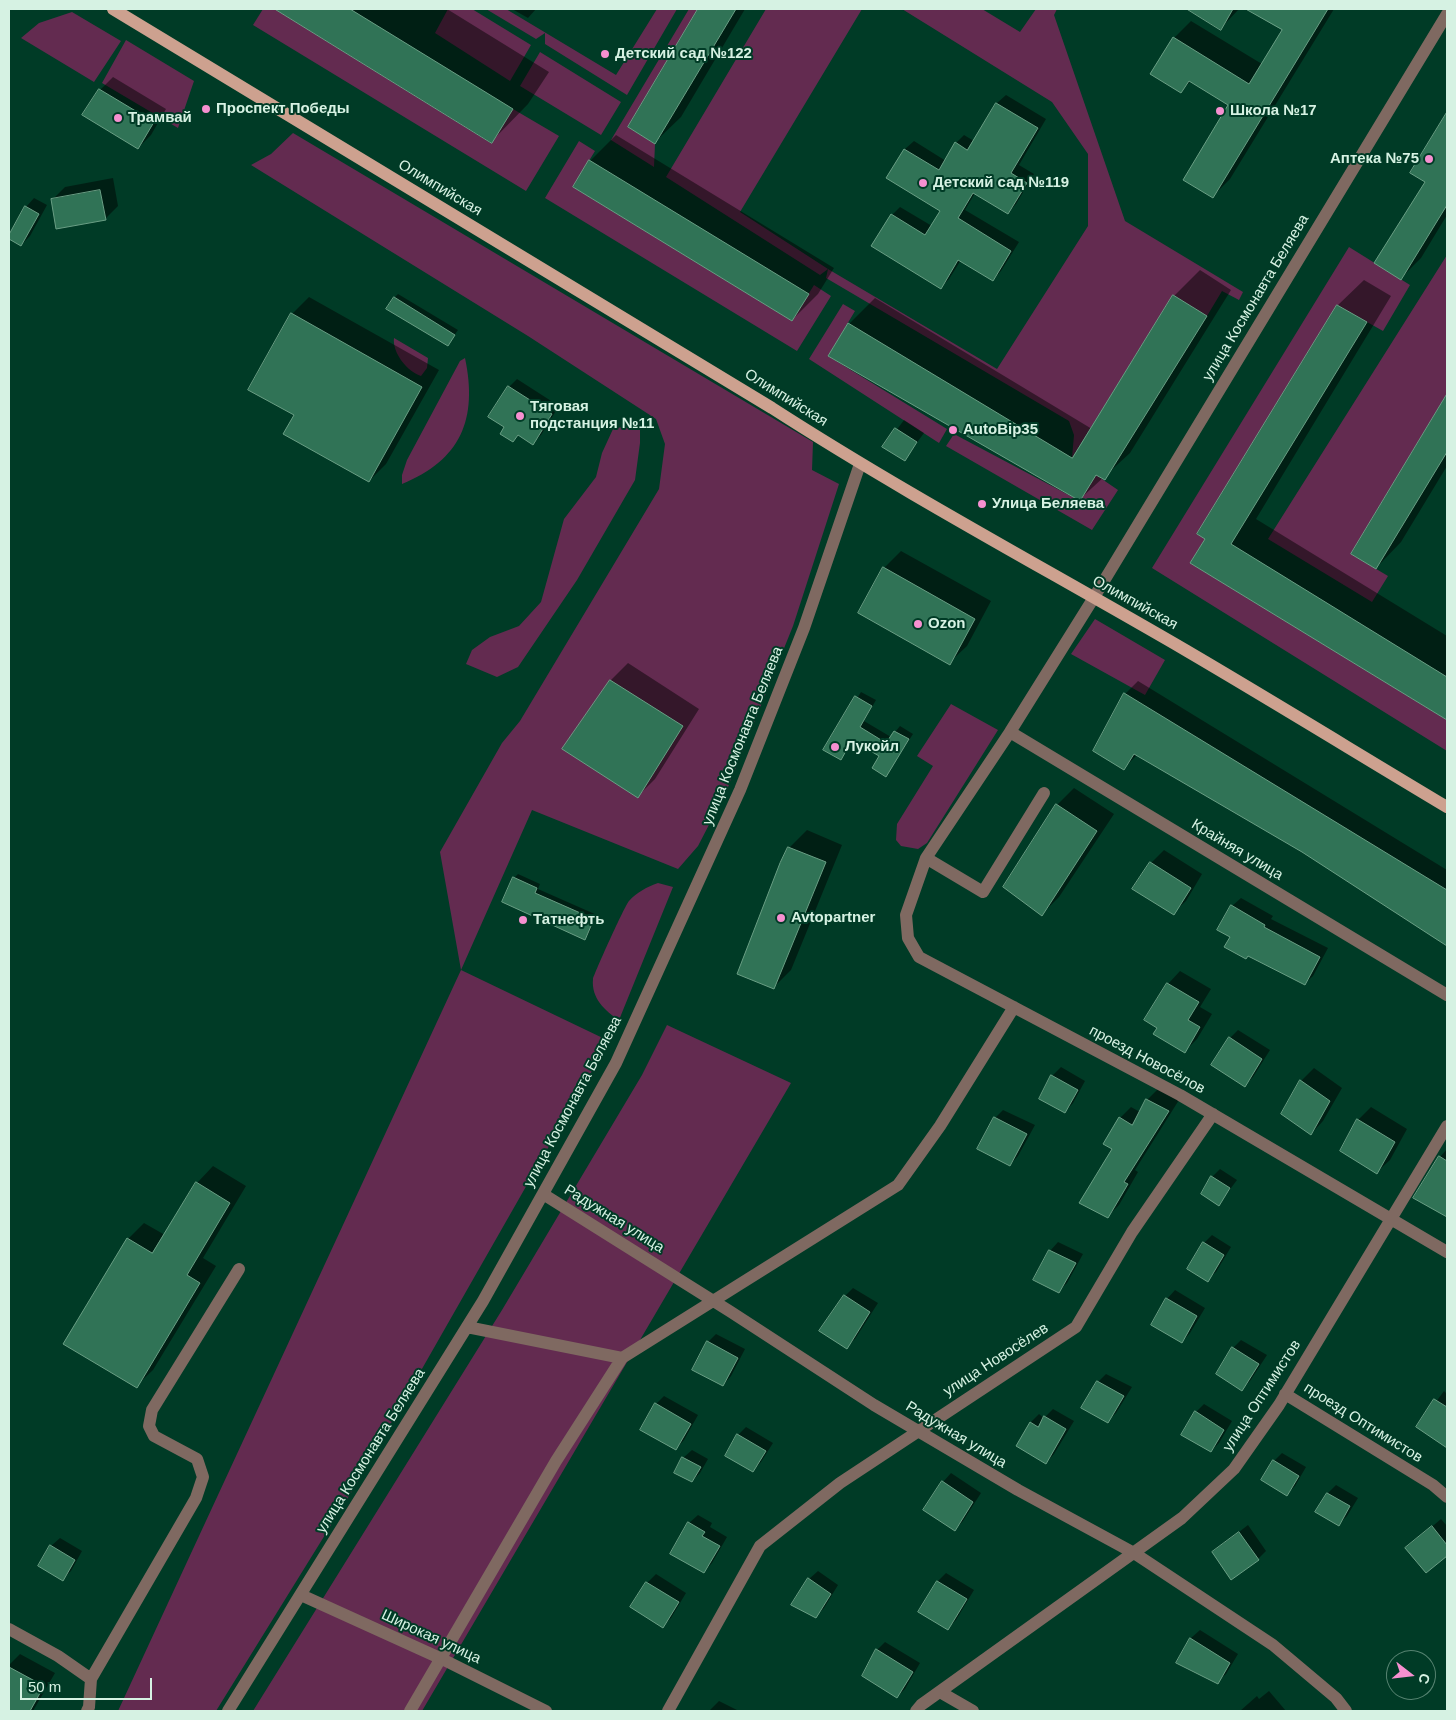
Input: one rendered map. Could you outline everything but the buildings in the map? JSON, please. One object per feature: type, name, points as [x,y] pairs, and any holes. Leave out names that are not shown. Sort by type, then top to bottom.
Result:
[{"type":"main road","name":"Олимпийская","points":[[113,9],[772,408],[860,464],[1093,599],[1187,651],[1447,807]]},
{"type":"street","name":"улица Космонавта Беляева","points":[[1010,732],[1093,599],[1447,14]]},
{"type":"street","name":"улица Космонавта Беляева","points":[[228,1711],[467,1327],[616,1063],[740,790],[804,628],[860,464]]},
{"type":"street","name":"проезд Новосёлов","points":[[1010,732],[926,858],[906,915],[908,938],[919,957],[1213,1114],[1447,1252]]},
{"type":"street","name":"Крайняя улица","points":[[1010,732],[1447,995]]},
{"type":"street","points":[[926,858],[983,892],[1044,793]]},
{"type":"street","points":[[410,1711],[556,1461],[622,1358],[898,1185],[940,1126],[1014,1007]]},
{"type":"street","name":"улица Новосёлев","points":[[668,1711],[760,1546],[840,1483],[1076,1327],[1132,1232],[1213,1114]]},
{"type":"street","name":"улица Оптимистов","points":[[916,1711],[921,1705],[1182,1518],[1234,1469],[1285,1394],[1447,1126]]},
{"type":"street","name":"Радужная улица","points":[[543,1194],[715,1301],[866,1400],[1018,1490],[1134,1553],[1273,1645],[1336,1698],[1346,1711]]},
{"type":"street","points":[[87,1711],[91,1679],[196,1498],[203,1477],[197,1460],[154,1436],[149,1426],[152,1410],[239,1270]]},
{"type":"street","points":[[467,1327],[622,1358]]},
{"type":"street","name":"проезд Оптимистов","points":[[1285,1394],[1433,1485],[1447,1497]]},
{"type":"street","name":"Широкая улица","points":[[301,1594],[442,1659],[546,1711]]},
{"type":"street","points":[[9,1629],[58,1656],[91,1679]]},
{"type":"street","points":[[940,1692],[973,1711]]},
{"type":"shaded area","points":[[263,9],[275,9],[491,143],[513,109],[559,136],[526,191],[253,25]]},
{"type":"shaded area","points":[[448,9],[472,9],[531,45],[510,81],[435,33]]},
{"type":"shaded area","points":[[486,9],[506,9],[616,75],[657,9],[677,9],[627,95],[545,44],[545,33],[536,39]]},
{"type":"shaded area","points":[[689,9],[698,9],[628,127],[655,144],[654,167],[611,140]]},
{"type":"shaded area","points":[[766,9],[862,9],[740,212],[828,269],[820,275],[666,177]]},
{"type":"shaded area","points":[[902,9],[982,9],[1020,32],[1036,9],[1057,9],[1054,15],[1125,221],[1243,292],[1239,300],[1222,291],[1207,316],[1173,295],[1072,458],[1074,435],[1069,421],[826,278],[828,269],[997,369],[1088,226],[1088,154],[1052,102]]},
{"type":"shaded area","points":[[72,12],[121,41],[94,82],[21,38],[39,23]]},
{"type":"shaded area","points":[[126,40],[194,81],[178,128],[102,83]]},
{"type":"shaded area","points":[[540,52],[621,102],[601,135],[520,86]]},
{"type":"shaded area","points":[[293,133],[813,442],[812,470],[839,484],[793,626],[726,792],[698,846],[678,869],[532,810],[461,970],[440,852],[502,743],[520,721],[659,489],[665,444],[656,419],[528,336],[251,165],[271,154]]},
{"type":"shaded area","points":[[579,141],[595,151],[573,187],[792,321],[814,285],[831,296],[797,351],[545,198]]},
{"type":"shaded area","points":[[1349,247],[1410,285],[1383,331],[1337,305],[1197,534],[1205,539],[1190,563],[1447,720],[1447,751],[1152,568]]},
{"type":"shaded area","points":[[1447,255],[1447,394],[1351,554],[1388,576],[1372,602],[1268,539]]},
{"type":"shaded area","points":[[843,304],[855,311],[828,356],[947,429],[939,443],[809,359]]},
{"type":"shaded area","points":[[394,338],[428,358],[427,368],[421,376],[406,366],[398,356]]},
{"type":"shaded area","points":[[465,358],[469,400],[466,418],[460,435],[451,450],[439,463],[402,484],[402,475],[407,460],[460,361]]},
{"type":"shaded area","points":[[640,423],[640,443],[635,480],[577,580],[518,667],[497,677],[466,664],[472,650],[490,637],[519,626],[541,602],[564,519],[596,477],[602,453],[613,429]]},
{"type":"shaded area","points":[[954,434],[1080,501],[1096,475],[1118,490],[1092,530],[946,446]]},
{"type":"shaded area","points":[[1095,619],[1165,660],[1145,695],[1071,654]]},
{"type":"shaded area","points":[[951,704],[998,730],[927,843],[918,849],[901,846],[896,840],[897,824],[933,766],[917,756]]},
{"type":"shaded area","points":[[658,883],[673,887],[619,1020],[600,1003],[594,992],[593,979],[629,901],[642,890]]},
{"type":"shaded area","points":[[461,970],[609,1041],[354,1488],[216,1711],[118,1711]]},
{"type":"shaded area","points":[[667,1025],[791,1083],[422,1711],[253,1711],[502,1310],[642,1075]]},
{"type":"place","name":"Детский сад №122","points":[[605,54]]},
{"type":"place","name":"Проспект Победы","points":[[206,109]]},
{"type":"place","name":"Школа №17","points":[[1220,111]]},
{"type":"place","name":"Трамвай","points":[[118,118]]},
{"type":"place","name":"Аптека №75","points":[[1429,159]]},
{"type":"place","name":"Детский сад №119","points":[[923,183]]},
{"type":"place","name":"Тяговая подстанция №11","points":[[520,416]]},
{"type":"place","name":"AutoBip35","points":[[953,430]]},
{"type":"place","name":"Улица Беляева","points":[[982,504]]},
{"type":"place","name":"Ozon","points":[[918,624]]},
{"type":"place","name":"Лукойл","points":[[835,747]]},
{"type":"place","name":"Avtopartner","points":[[781,918]]},
{"type":"place","name":"Татнефть","points":[[523,920]]}]
